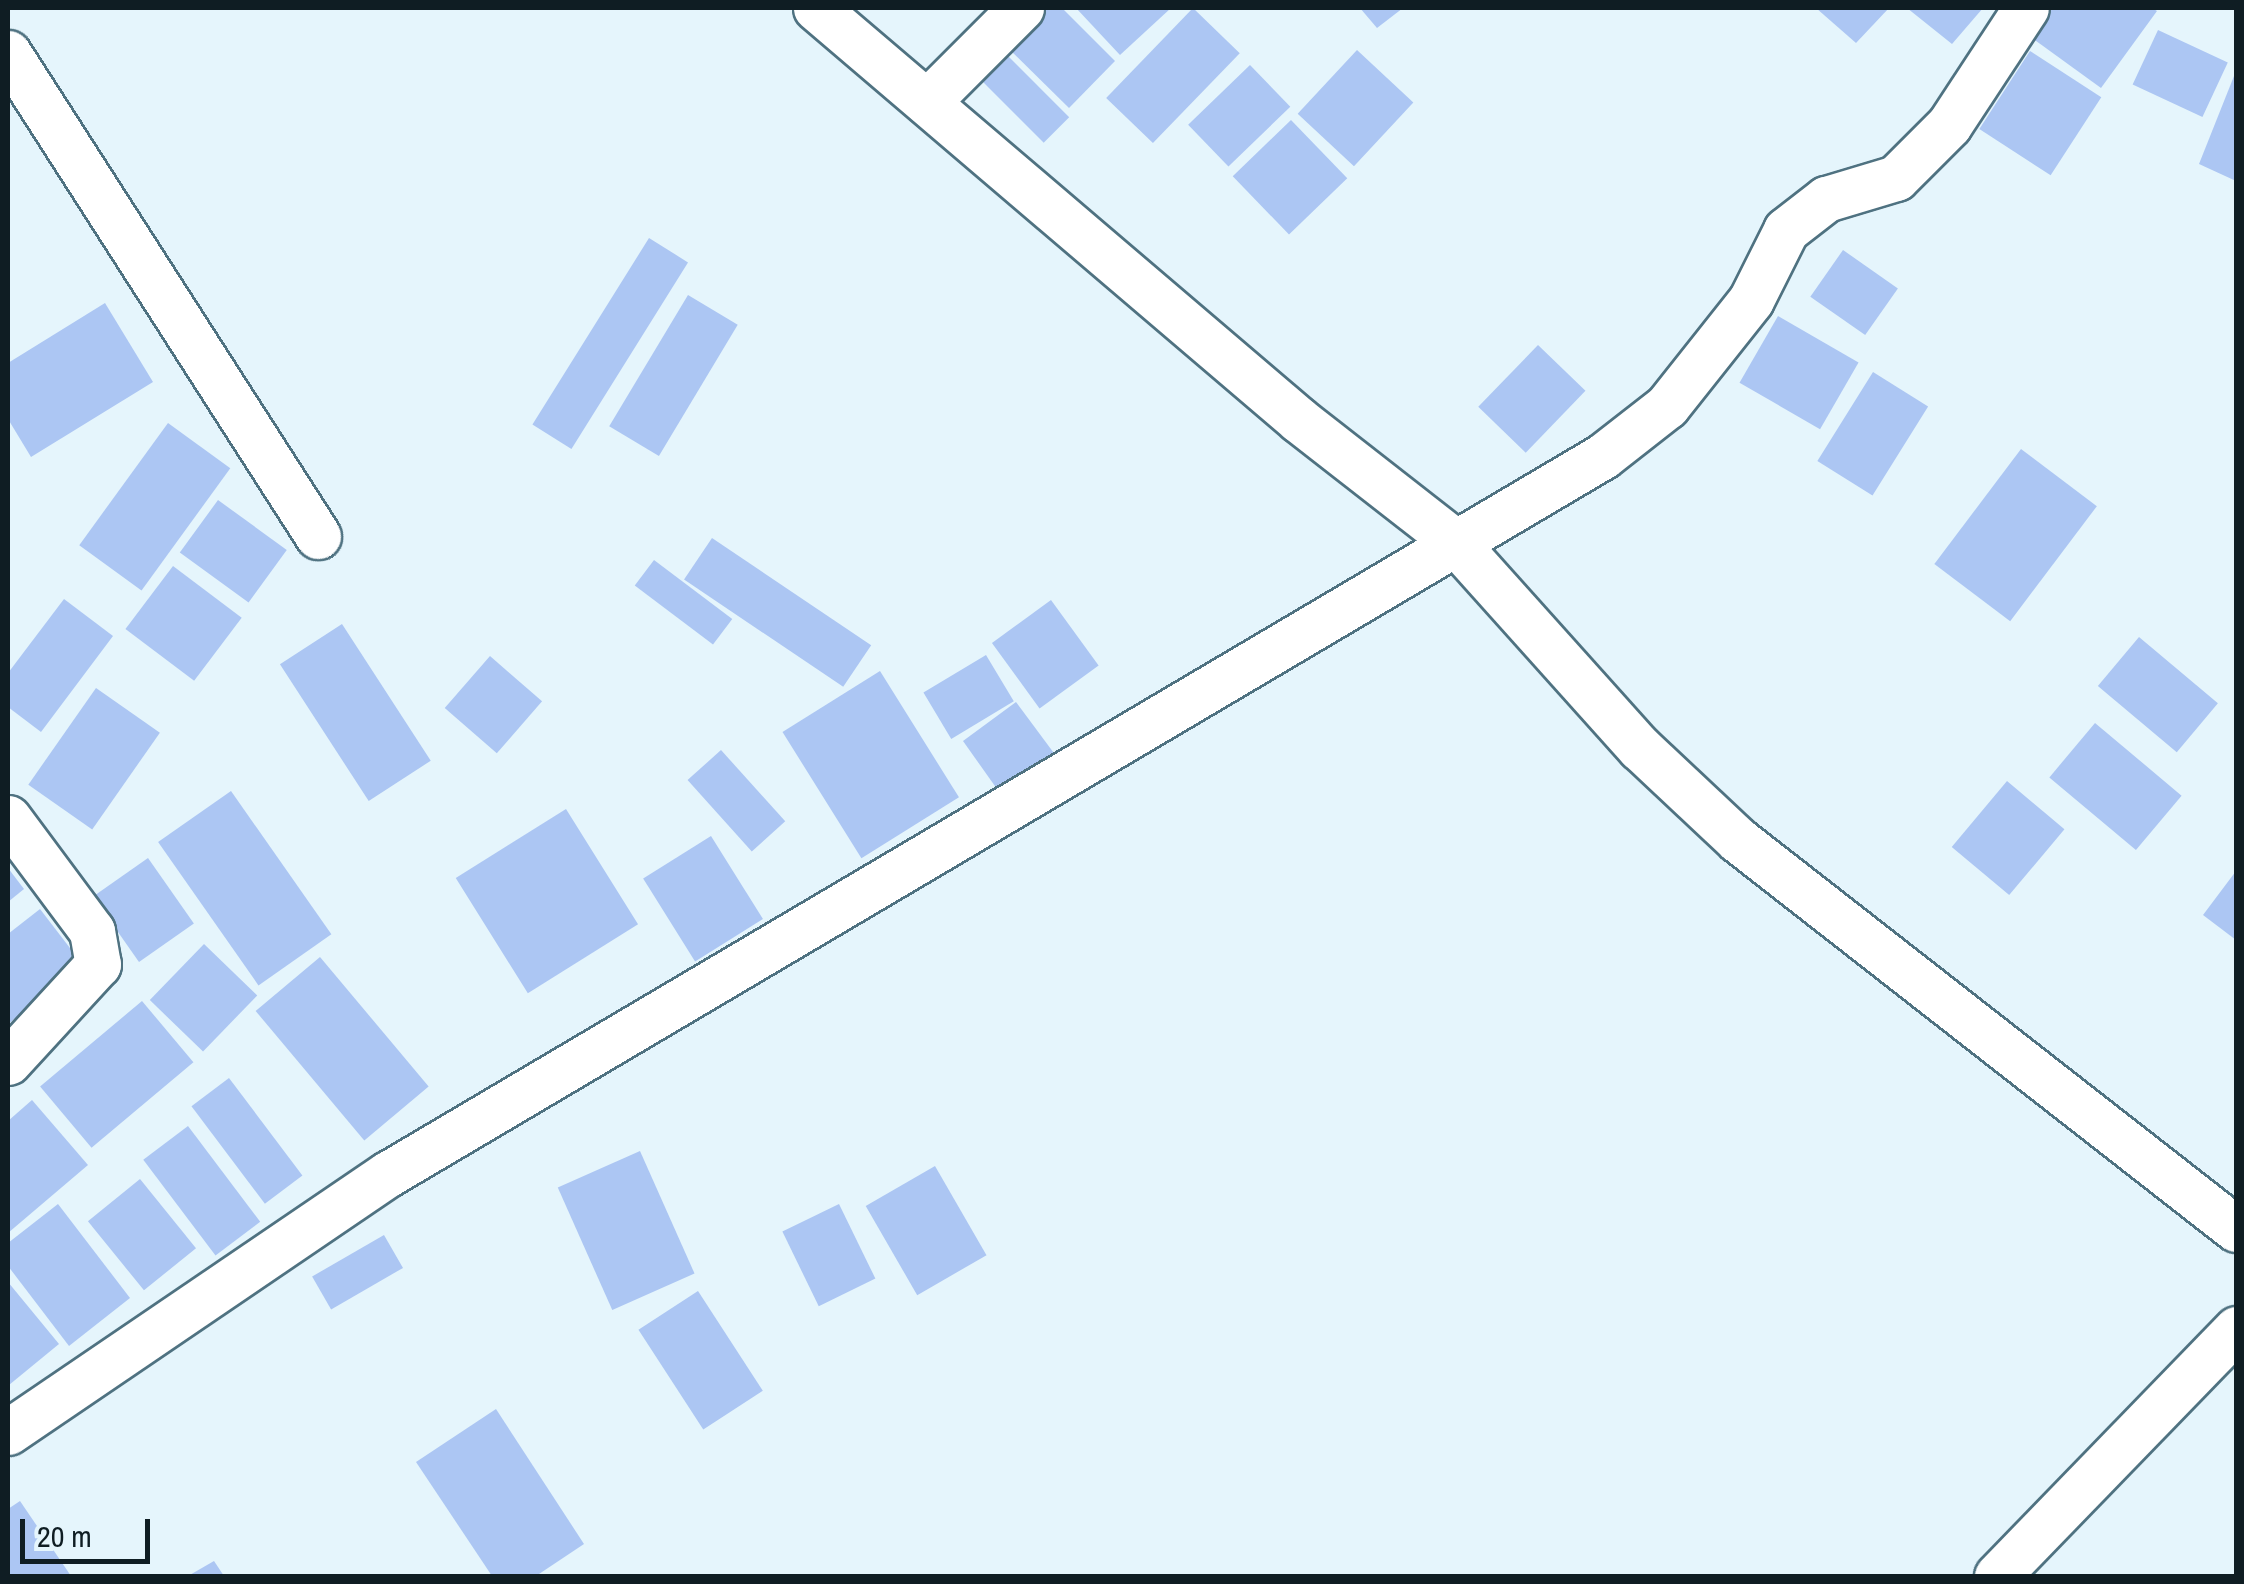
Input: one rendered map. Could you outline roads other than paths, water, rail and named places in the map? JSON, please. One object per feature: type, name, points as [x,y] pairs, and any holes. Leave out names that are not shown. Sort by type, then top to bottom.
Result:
[{"type":"street","points":[[816,8],[1299,420],[1454,541],[1640,748],[1738,840],[2236,1229]]},
{"type":"street","points":[[927,102],[1021,8]]},
{"type":"street","points":[[8,1432],[388,1174],[1603,456],[1667,406],[1751,300],[1786,230],[1826,199],[1896,178],[1949,125],[2026,8]]},
{"type":"street","points":[[8,53],[318,536]]},
{"type":"street","points":[[8,818],[92,931],[98,964],[8,1062]]},
{"type":"street","points":[[1997,1576],[2236,1329]]}]
